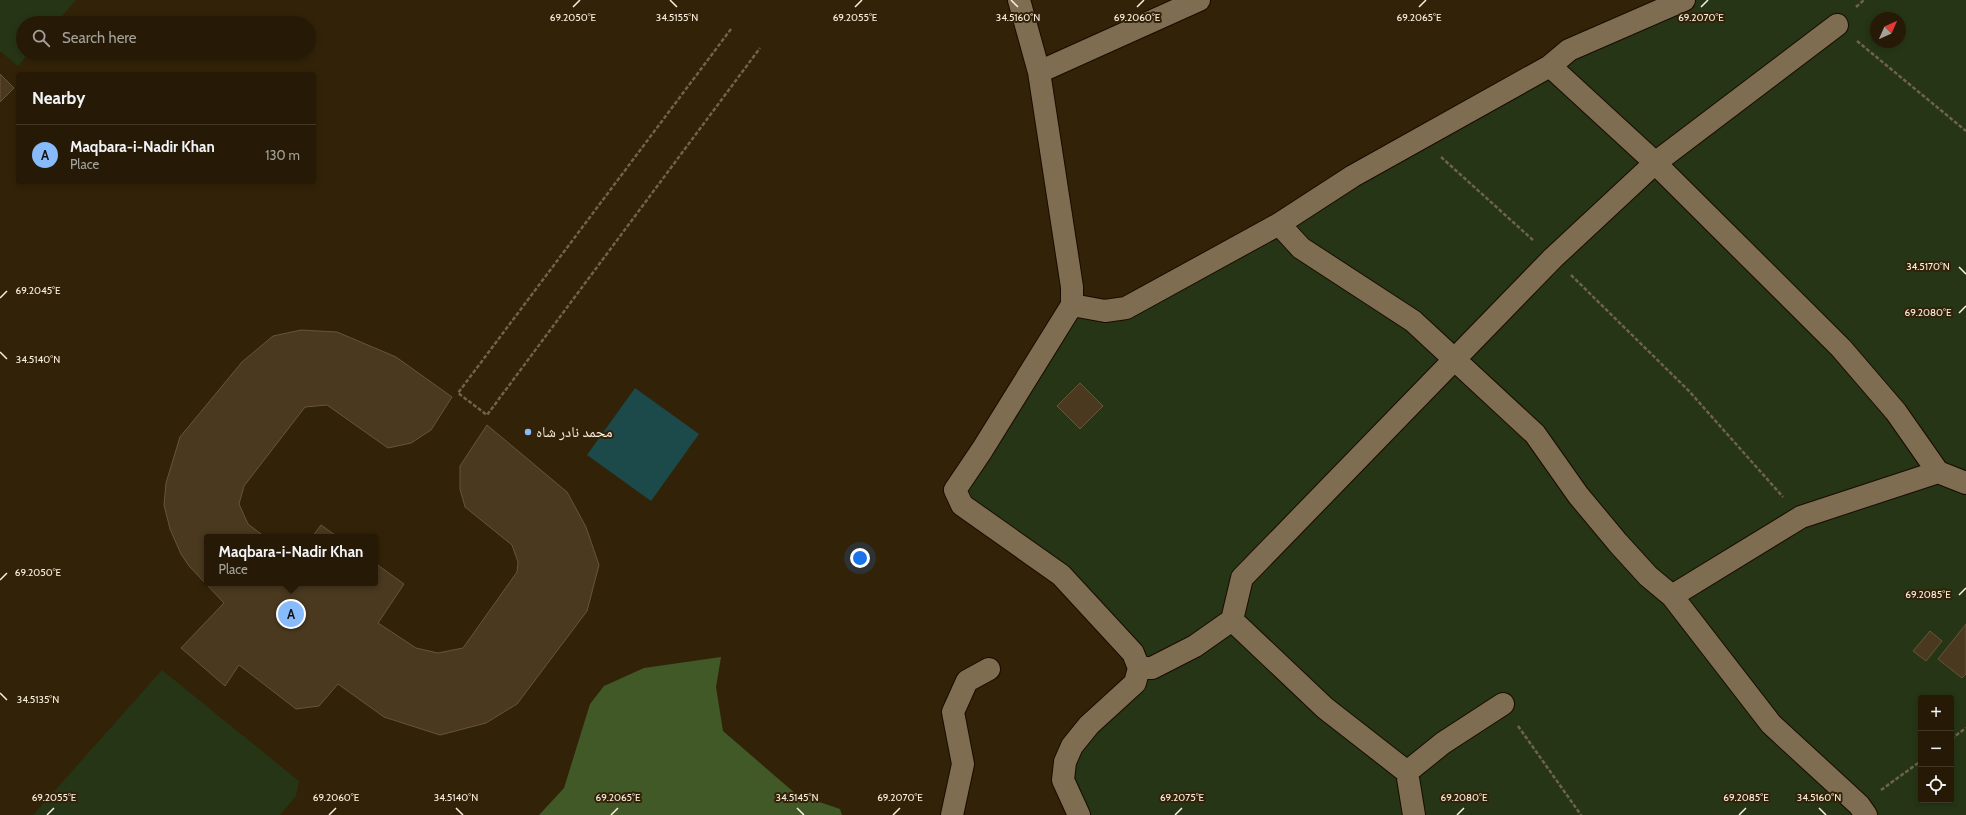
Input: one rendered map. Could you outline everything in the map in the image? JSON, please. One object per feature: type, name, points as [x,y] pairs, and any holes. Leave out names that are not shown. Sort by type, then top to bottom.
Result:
[{"type":"street","points":[[1018,0],[1039,72],[1072,287],[1072,305],[982,450],[955,490],[962,505],[1061,575],[1133,652],[1139,668],[1135,683],[1089,724],[1072,746],[1064,762],[1063,780],[1079,815]]},
{"type":"street","points":[[1039,72],[1199,0]]},
{"type":"street","points":[[1072,305],[1105,311],[1126,308],[1279,224],[1353,176],[1550,66],[1569,50],[1684,0]]},
{"type":"street","points":[[1139,668],[1152,668],[1195,646],[1232,620],[1242,578],[1553,258],[1655,163],[1837,25]]},
{"type":"street","points":[[1550,66],[1655,163],[1841,348],[1896,412],[1938,472],[1966,483]]},
{"type":"street","points":[[1279,224],[1301,248],[1412,321],[1535,434],[1578,494],[1618,543],[1648,576],[1672,596],[1771,724],[1862,810]]},
{"type":"street","points":[[1672,596],[1801,517],[1938,472]]},
{"type":"street","points":[[1232,620],[1325,708],[1407,772],[1414,815]]},
{"type":"street","points":[[952,815],[964,764],[953,712],[967,681],[988,669]]},
{"type":"street","points":[[1407,772],[1443,743],[1503,704]]},
{"type":"path","points":[[1837,25],[1966,132]]},
{"type":"path","points":[[731,29],[458,393],[487,415],[760,48]]},
{"type":"path","points":[[1423,138],[1442,158],[1553,258],[1689,391],[1801,517]]},
{"type":"path","points":[[1503,704],[1581,815]]},
{"type":"path","points":[[1954,737],[1966,728]]},
{"type":"path","points":[[1862,810],[1918,763]]},
{"type":"green space","points":[[0,0],[76,0],[62,16],[16,16],[16,60],[23,60],[18,66],[0,51]]},
{"type":"green space","points":[[1684,0],[1966,0],[1966,815],[1079,815],[1065,762],[1139,668],[1061,575],[962,505],[982,450],[1072,305],[1105,311],[1353,176]]},
{"type":"green space","points":[[721,657],[716,687],[723,731],[796,794],[840,809],[842,815],[539,815],[564,788],[590,704],[604,686],[644,668]]},
{"type":"green space","points":[[162,670],[299,781],[296,796],[280,815],[33,815]]},
{"type":"water","points":[[635,388],[699,434],[651,501],[587,455]]},
{"type":"building","points":[[0,74],[14,88],[0,102]]},
{"type":"building","points":[[301,330],[337,332],[396,357],[452,397],[431,430],[411,443],[388,448],[327,405],[305,407],[244,486],[239,504],[248,524],[261,534],[204,534],[204,582],[189,566],[181,554],[170,529],[164,505],[166,483],[180,437],[242,362],[273,336]]},
{"type":"building","points":[[1080,383],[1103,406],[1080,429],[1057,406]]},
{"type":"building","points":[[487,425],[567,492],[586,527],[599,565],[587,611],[517,704],[486,723],[440,735],[384,717],[338,684],[319,706],[296,709],[239,665],[225,686],[181,648],[224,603],[208,586],[378,586],[378,565],[404,584],[378,623],[416,648],[438,653],[463,648],[517,572],[518,562],[512,545],[465,507],[460,489],[460,466]]},
{"type":"building","points":[[321,525],[334,534],[314,534]]},
{"type":"building","points":[[1966,624],[1966,674],[1962,678],[1938,659]]},
{"type":"building","points":[[1930,631],[1942,641],[1926,661],[1913,651]]},
{"type":"place","name":"محمد نادر شاه","points":[[528,432]]},
{"type":"place","name":"Maqbara-i-Nadir Khan","points":[[291,614]]}]
